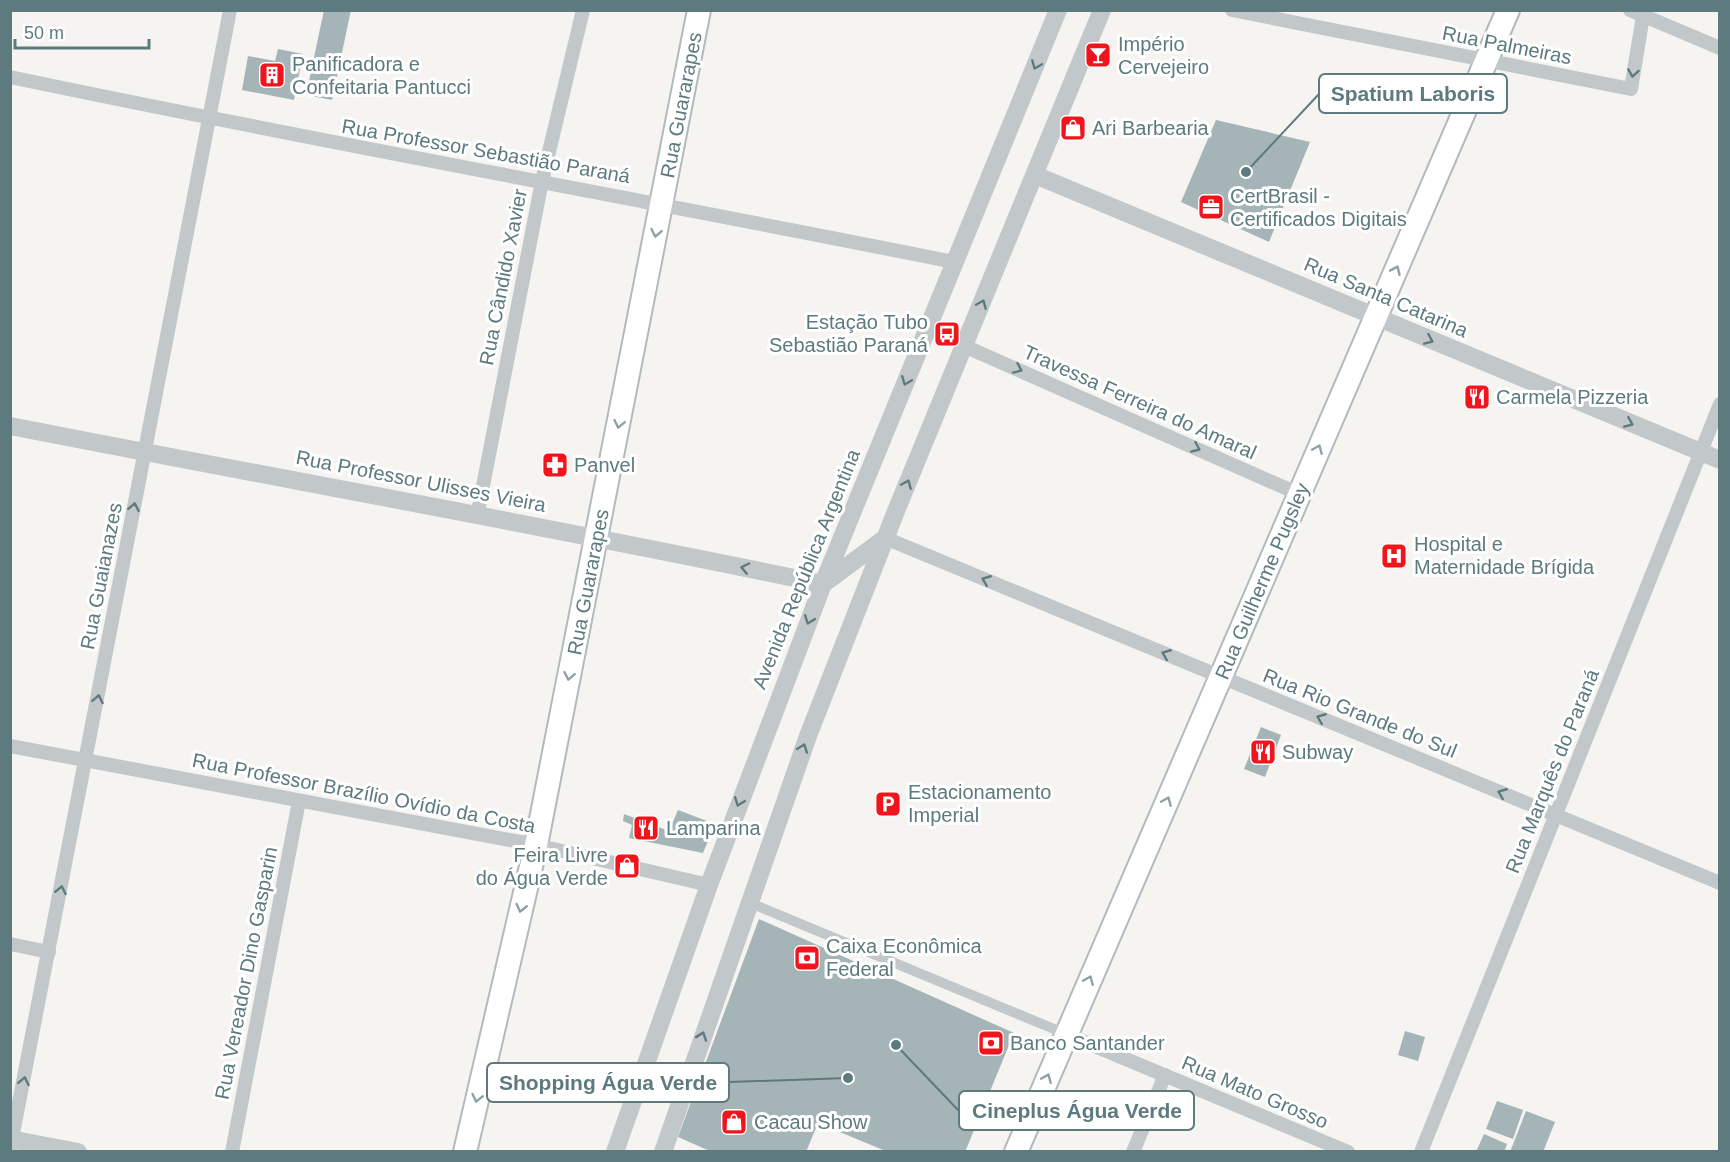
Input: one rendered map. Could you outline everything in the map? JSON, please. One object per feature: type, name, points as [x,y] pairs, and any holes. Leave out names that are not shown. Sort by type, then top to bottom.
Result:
[{"type":"main road","name":"Rua Guararapes","points":[[465,1152],[536,845],[699,10]]},
{"type":"main road","name":"Rua Guilherme Pugsley","points":[[1016,1152],[1375,317],[1488,61],[1508,10]]},
{"type":"street","name":"Rua Guaianazes","points":[[11,1142],[87,760],[230,10]]},
{"type":"street","name":"Rua Cândido Xavier","points":[[477,517],[542,181],[583,10]]},
{"type":"street","name":"Avenida República Argentina","points":[[615,1152],[709,885],[823,584],[1058,10]]},
{"type":"street","points":[[663,1152],[748,902],[808,736],[885,538],[1102,10]]},
{"type":"street","name":"Rua Palmeiras","points":[[1232,10],[1631,89],[1636,13],[1719,48]]},
{"type":"street","name":"Rua Professor Sebastião Paraná","points":[[10,77],[208,119],[662,203],[954,262]]},
{"type":"street","name":"Rua Santa Catarina","points":[[1035,176],[1719,460]]},
{"type":"street","name":"Travessa Ferreira do Amaral","points":[[964,346],[1299,494]]},
{"type":"street","name":"Rua Marquês do Paraná","points":[[1421,1152],[1719,404]]},
{"type":"street","name":"Rua Professor Ulisses Vieira","points":[[10,426],[376,495],[477,517],[597,536],[823,584]]},
{"type":"street","points":[[823,584],[885,538]]},
{"type":"street","name":"Rua Rio Grande do Sul","points":[[885,538],[1719,883]]},
{"type":"street","name":"Rua Professor Brazílio Ovídio da Costa","points":[[10,746],[536,845],[709,885]]},
{"type":"street","name":"Rua Vereador Dino Gasparin","points":[[232,1152],[299,801]]},
{"type":"street","name":"Rua Mato Grosso","points":[[748,902],[1348,1152]]},
{"type":"street","points":[[10,944],[49,952]]},
{"type":"street","points":[[1133,1152],[1165,1075]]},
{"type":"street","points":[[11,1142],[78,1152]]},
{"type":"building","points":[[324,10],[351,10],[332,100],[306,95]]},
{"type":"building","name":"Panificadora e Confeitaria Pantucci","points":[[278,49],[303,54],[294,100],[242,90],[248,56],[275,61]]},
{"type":"building","points":[[1216,120],[1310,142],[1269,242],[1181,202]]},
{"type":"building","name":"Subway","points":[[1261,727],[1281,735],[1265,777],[1244,769]]},
{"type":"building","points":[[678,810],[715,824],[703,853],[629,838],[632,825],[623,821],[624,814],[669,831]]},
{"type":"building","points":[[759,919],[1014,1033],[965,1152],[888,1152],[818,1123],[806,1152],[712,1152],[678,1137]]},
{"type":"building","points":[[1405,1031],[1425,1037],[1418,1061],[1398,1055]]},
{"type":"building","points":[[1497,1101],[1523,1110],[1513,1139],[1486,1129]]},
{"type":"building","points":[[1526,1111],[1555,1122],[1543,1152],[1510,1152]]},
{"type":"building","points":[[1484,1134],[1507,1144],[1504,1152],[1476,1152]]},
{"type":"place","name":"Império Cervejeiro","points":[[1098,55]]},
{"type":"place","name":"Panificadora e Confeitaria Pantucci","points":[[272,75]]},
{"type":"place","name":"Ari Barbearia","points":[[1073,128]]},
{"type":"place","name":"Spatium Laboris","points":[[1246,172]]},
{"type":"place","name":"CertBrasil - Certificados Digitais","points":[[1211,207]]},
{"type":"place","name":"Estação Tubo Sebastião Paraná","points":[[947,334]]},
{"type":"place","name":"Carmela Pizzeria","points":[[1477,397]]},
{"type":"place","name":"Panvel","points":[[555,465]]},
{"type":"place","name":"Hospital e Maternidade Brígida","points":[[1394,556]]},
{"type":"place","name":"Subway","points":[[1263,752]]},
{"type":"place","name":"Estacionamento Imperial","points":[[888,804]]},
{"type":"place","name":"Lamparina","points":[[646,828]]},
{"type":"place","name":"Feira Livre do Água Verde","points":[[627,866]]},
{"type":"place","name":"Caixa Econômica Federal","points":[[807,958]]},
{"type":"place","name":"Banco Santander","points":[[991,1043]]},
{"type":"place","name":"Cineplus Água Verde","points":[[896,1045]]},
{"type":"place","name":"Shopping Água Verde","points":[[848,1078]]},
{"type":"place","name":"Cacau Show","points":[[734,1122]]}]
